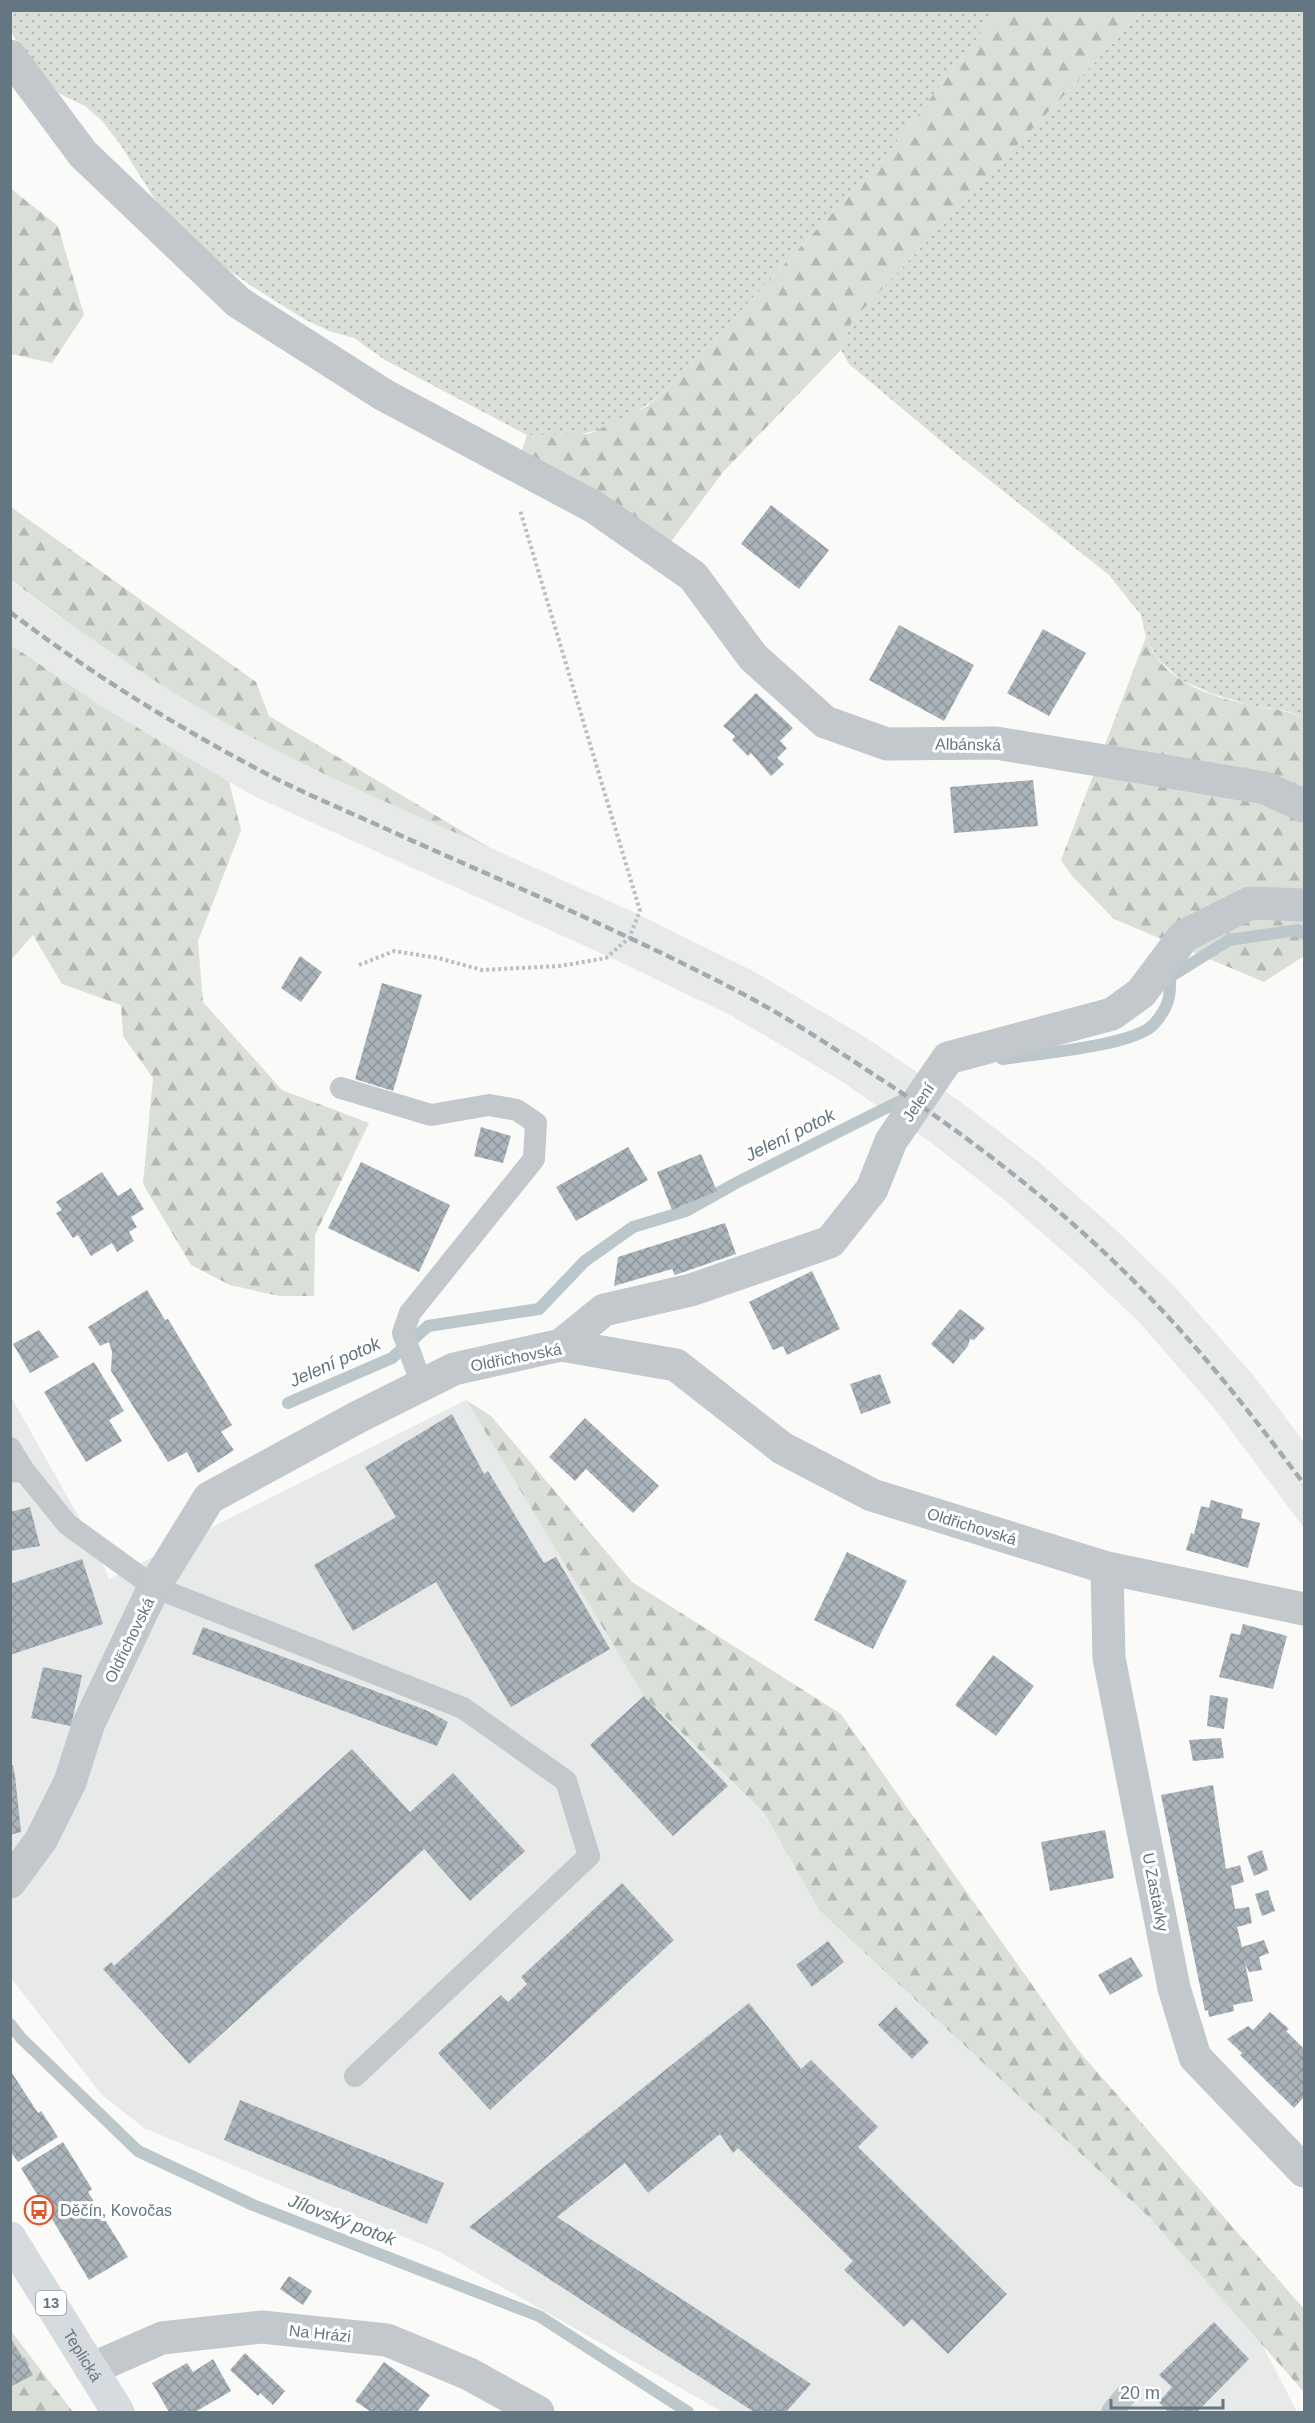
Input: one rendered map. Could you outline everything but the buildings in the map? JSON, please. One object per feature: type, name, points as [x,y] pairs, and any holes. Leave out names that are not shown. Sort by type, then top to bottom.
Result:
[{"type":"main road","name":"Teplická","points":[[10,2238],[118,2412]]},
{"type":"street","name":"Albánská","points":[[10,56],[83,154],[238,302],[384,395],[594,507],[693,576],[753,657],[825,722],[887,744],[996,743],[1265,788],[1305,806]]},
{"type":"street","name":"Jelení","points":[[561,1345],[604,1310],[691,1290],[830,1242],[872,1190],[891,1141],[948,1058],[1112,1014],[1141,993],[1184,936],[1250,903],[1305,905]]},
{"type":"street","name":"Oldřichovská","points":[[10,1882],[41,1840],[70,1782],[89,1723],[154,1587],[209,1498],[417,1370],[454,1369],[561,1345],[676,1365],[782,1448],[872,1495],[1107,1568],[1305,1609]]},
{"type":"street","name":"U Zastávky","points":[[1107,1568],[1109,1658],[1174,1988],[1195,2057],[1305,2171]]},
{"type":"street","name":"Na Hrázi","points":[[91,2369],[162,2338],[261,2327],[387,2340],[469,2374],[538,2412]]},
{"type":"lane","points":[[341,1088],[431,1115],[489,1105],[517,1110],[536,1123],[534,1159],[410,1313],[403,1333],[417,1370]]},
{"type":"lane","points":[[10,1448],[18,1472],[67,1524],[154,1587],[463,1708],[566,1781],[589,1856],[355,2076]]},
{"type":"path","points":[[359,965],[394,951],[438,958],[482,970],[560,966],[606,958],[629,938],[640,910],[506,460]]},
{"type":"shaded area","points":[[10,580],[57,615],[357,788],[640,915],[755,972],[865,1037],[958,1100],[1040,1163],[1116,1230],[1175,1287],[1254,1376],[1304,1442],[1304,1528],[1214,1408],[1139,1322],[1007,1202],[929,1141],[838,1079],[732,1016],[618,961],[256,797],[174,751],[101,706],[11,644]]},
{"type":"shaded area","points":[[10,1395],[93,1542],[109,1579],[466,1400],[644,1696],[764,1814],[819,1910],[1152,2220],[1262,2344],[1297,2412],[723,2412],[438,2251],[144,2128],[101,2094],[11,1978]]},
{"type":"green space","points":[[10,11],[998,11],[884,158],[671,385],[638,411],[605,428],[588,433],[549,437],[527,435],[385,360],[354,338],[329,331],[304,319],[202,251],[161,209],[120,144],[102,121],[85,106],[60,94],[41,77],[11,32]]},
{"type":"green space","points":[[998,11],[1143,11],[852,321],[841,350],[723,472],[670,543],[521,454],[527,435],[589,434],[646,407],[671,385],[884,158]]},
{"type":"green space","points":[[1143,11],[1304,11],[1304,718],[1288,711],[1249,705],[1213,694],[1181,680],[1157,658],[1146,637],[1141,615],[1109,575],[959,456],[849,364],[841,350],[852,321]]},
{"type":"green space","points":[[10,188],[58,226],[84,315],[52,363],[11,354]]},
{"type":"green space","points":[[11,507],[256,682],[269,716],[492,849],[280,752],[175,693],[75,627],[11,580]]},
{"type":"green space","points":[[1146,637],[1155,656],[1165,668],[1187,683],[1225,699],[1284,711],[1304,718],[1304,956],[1264,982],[1114,919],[1072,876],[1061,860]]},
{"type":"green space","points":[[10,644],[101,706],[229,782],[241,830],[198,941],[203,1002],[282,1090],[369,1123],[315,1235],[314,1296],[279,1296],[230,1285],[191,1265],[143,1184],[153,1078],[123,1036],[121,1005],[62,984],[33,935],[11,960]]},
{"type":"green space","points":[[466,1400],[491,1416],[632,1582],[841,1714],[1078,2050],[1304,2309],[1304,2392],[1152,2220],[819,1910],[764,1813],[644,1696]]},
{"type":"green space","points":[[11,2331],[73,2412],[11,2412]]},
{"type":"waterway","name":"Jelení potok","points":[[1002,1059],[1059,1052],[1106,1043],[1143,1032],[1163,1013],[1170,991],[1170,977],[1229,940],[1298,930],[1304,934]]},
{"type":"waterway","name":"Jelení potok","points":[[288,1403],[392,1358],[428,1326],[539,1309],[585,1261],[633,1227],[686,1211],[736,1183],[912,1095]]},
{"type":"waterway","name":"Jílovský potok","points":[[10,2024],[21,2038],[138,2151],[253,2205],[539,2316],[688,2412]]},
{"type":"railway","points":[[10,612],[103,678],[232,755],[313,796],[570,910],[699,971],[781,1015],[896,1089],[1000,1164],[1098,1246],[1178,1327],[1252,1416],[1304,1484]]},
{"type":"place","name":"Děčín, Kovočas","points":[[39,2210]]}]
